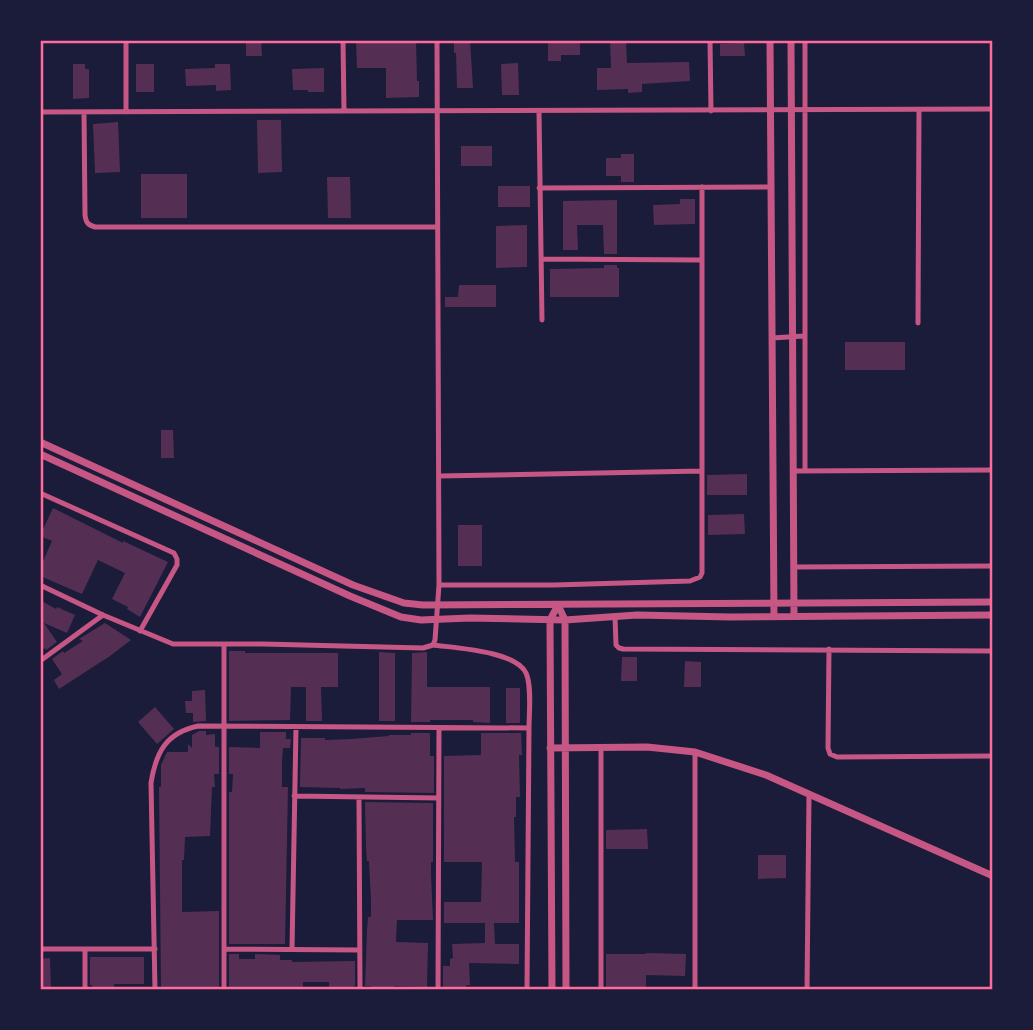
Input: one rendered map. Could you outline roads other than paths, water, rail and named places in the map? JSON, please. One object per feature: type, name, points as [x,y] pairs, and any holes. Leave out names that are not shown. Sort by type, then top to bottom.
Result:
[{"type":"street","points":[[125,112],[126,40]]},
{"type":"street","points":[[343,40],[344,111]]},
{"type":"street","points":[[433,645],[439,585],[437,40]]},
{"type":"street","points":[[710,40],[711,111]]},
{"type":"street","points":[[770,40],[774,616]]},
{"type":"street","points":[[791,40],[794,616]]},
{"type":"street","points":[[805,40],[805,471]]},
{"type":"street","points":[[40,112],[993,109]]},
{"type":"street","points":[[918,323],[919,110]]},
{"type":"street","points":[[539,111],[542,320]]},
{"type":"street","points":[[84,112],[85,221],[95,227],[437,227]]},
{"type":"street","points":[[439,585],[696,580],[700,577],[702,187]]},
{"type":"street","points":[[540,188],[771,187]]},
{"type":"street","points":[[541,260],[701,260]]},
{"type":"street","points":[[772,338],[804,336]]},
{"type":"street","points":[[40,442],[353,585],[404,603],[558,605],[993,602]]},
{"type":"street","points":[[40,454],[382,610],[421,621],[470,618],[565,620],[637,615],[993,615]]},
{"type":"street","points":[[793,471],[993,470]]},
{"type":"street","points":[[439,476],[702,471]]},
{"type":"street","points":[[40,493],[174,553],[177,565],[140,631]]},
{"type":"street","points":[[794,567],[993,566]]},
{"type":"street","points":[[40,585],[173,644],[423,648],[433,645],[486,652],[520,665],[526,673],[529,687],[527,990]]},
{"type":"street","points":[[552,990],[550,620],[558,605]]},
{"type":"street","points":[[558,605],[565,620],[566,990]]},
{"type":"street","points":[[40,662],[103,615]]},
{"type":"street","points":[[615,617],[617,645],[623,649],[993,650]]},
{"type":"street","points":[[224,645],[224,990]]},
{"type":"street","points":[[828,649],[830,754],[836,757],[993,756]]},
{"type":"street","points":[[155,990],[151,783],[159,753],[171,737],[183,729],[198,726],[529,728]]},
{"type":"street","points":[[292,950],[296,727]]},
{"type":"street","points":[[438,990],[439,729]]},
{"type":"street","points":[[601,747],[601,990]]},
{"type":"street","points":[[550,748],[647,747],[695,752],[766,775],[993,876]]},
{"type":"street","points":[[695,752],[695,990]]},
{"type":"street","points":[[807,990],[809,794]]},
{"type":"street","points":[[295,796],[439,797]]},
{"type":"street","points":[[359,797],[360,990]]},
{"type":"street","points":[[40,949],[155,949]]},
{"type":"street","points":[[85,949],[85,990]]},
{"type":"street","points":[[224,949],[360,950]]}]
